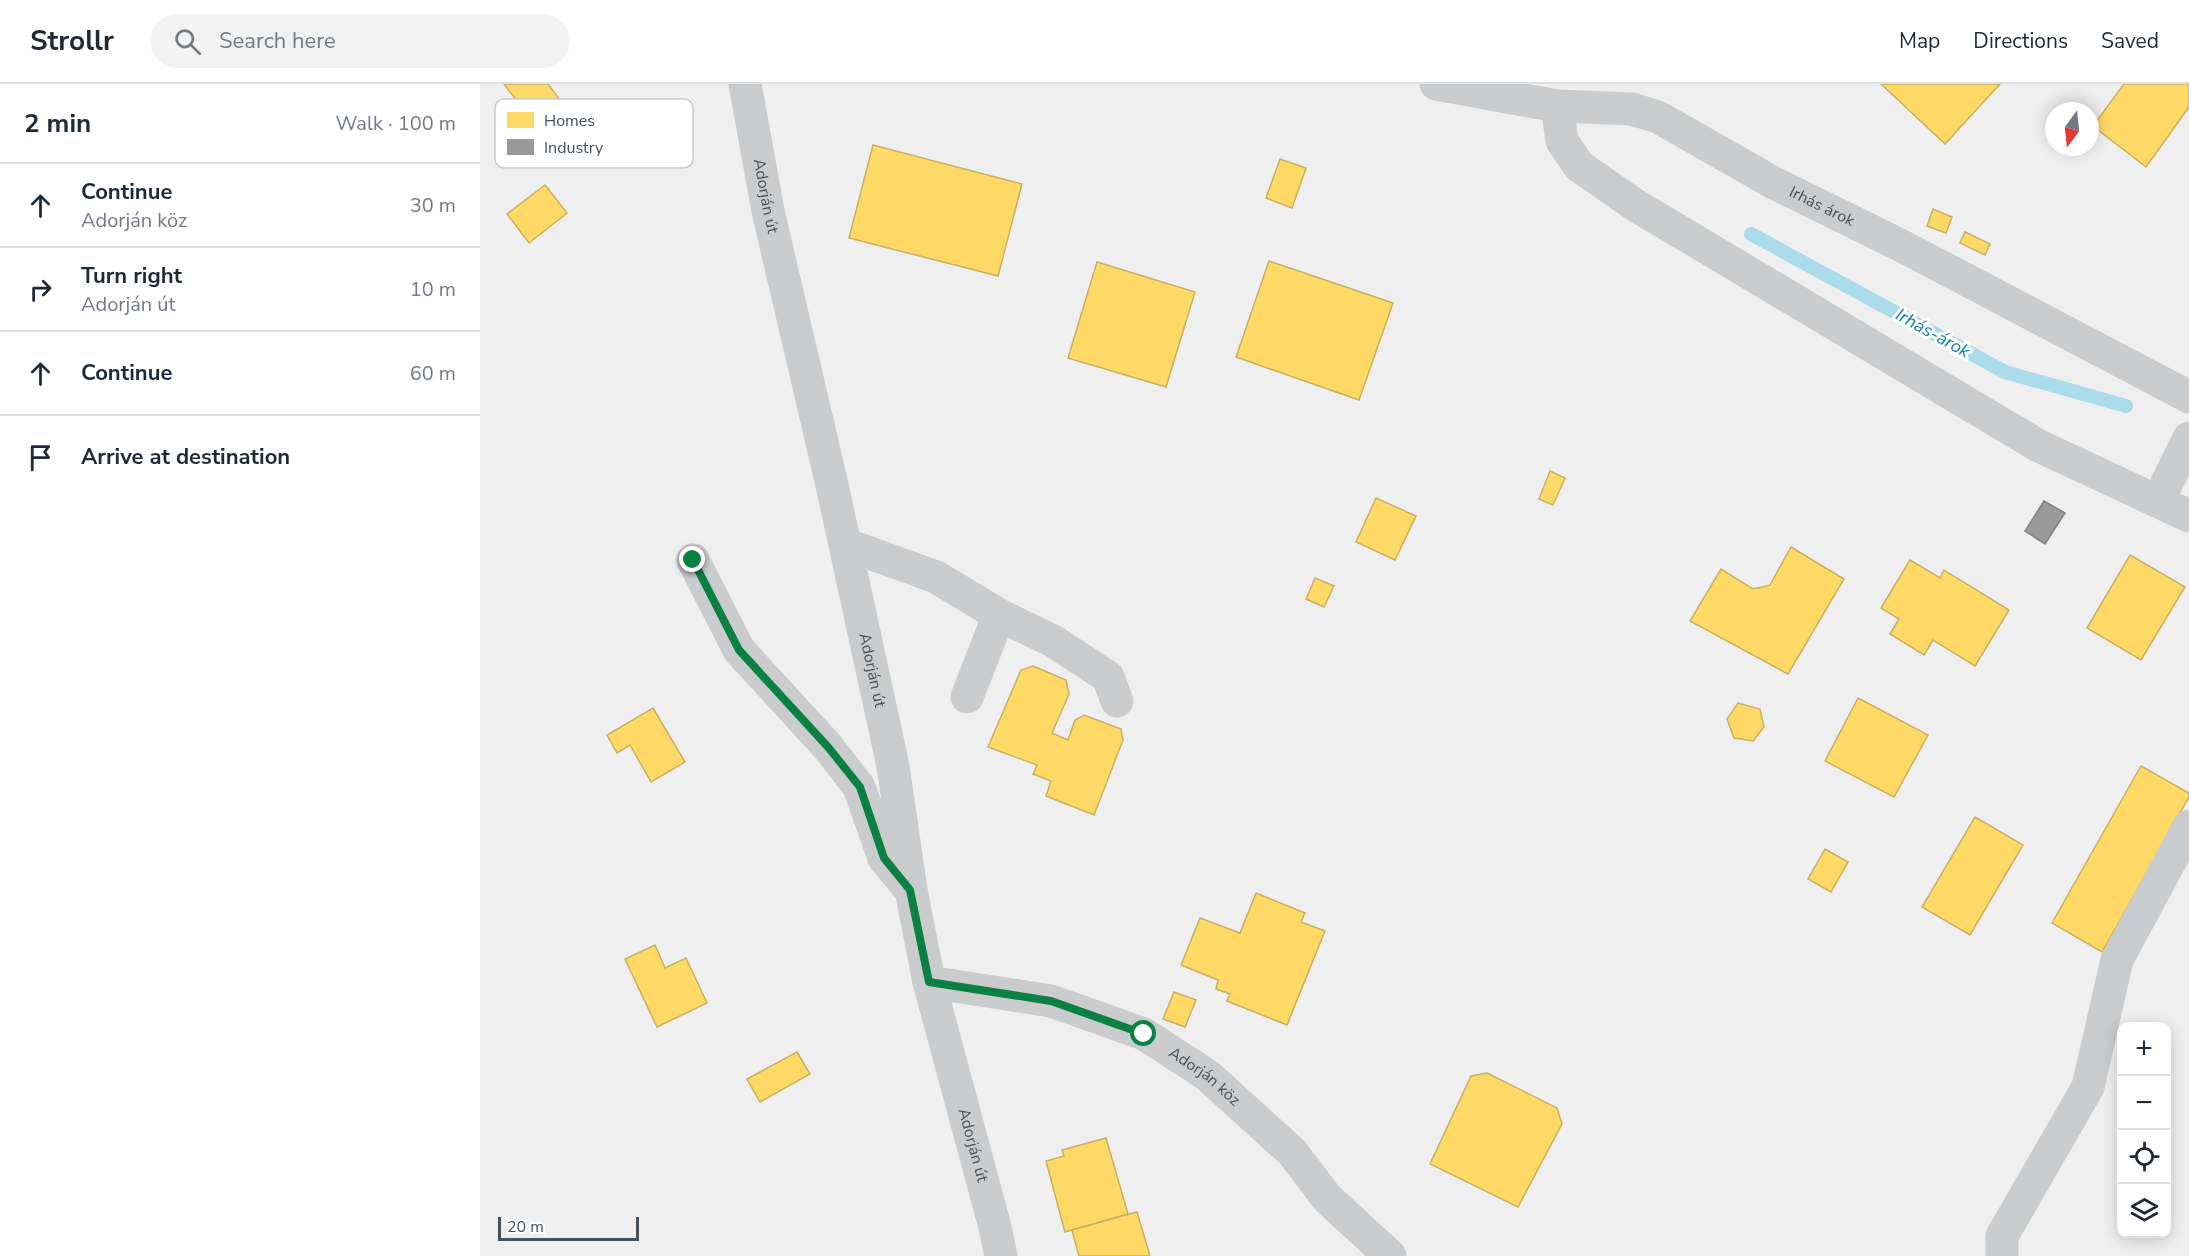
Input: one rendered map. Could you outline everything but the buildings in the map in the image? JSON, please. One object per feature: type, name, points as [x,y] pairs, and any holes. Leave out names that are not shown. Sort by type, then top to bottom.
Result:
[{"type":"street","name":"Adorján út","points":[[744,84],[768,211],[845,544],[893,766],[910,890],[929,982],[1000,1256]]},
{"type":"street","name":"Irhás árok","points":[[1436,84],[1557,106],[1632,109],[1658,117],[1772,182],[2189,397]]},
{"type":"street","points":[[1592,84],[1557,106],[1562,141],[1579,166],[1635,205],[2039,446],[2189,516]]},
{"type":"street","points":[[2158,501],[2189,438]]},
{"type":"street","points":[[845,544],[936,577],[999,615],[1053,641],[1108,677],[1117,701]]},
{"type":"street","points":[[693,560],[739,650],[828,747],[860,787],[884,858],[910,890]]},
{"type":"street","points":[[967,697],[999,615]]},
{"type":"street","points":[[2002,1256],[2002,1236],[2088,1087],[2117,960],[2189,826]]},
{"type":"street","name":"Adorján köz","points":[[929,982],[1051,1001],[1144,1034],[1207,1075],[1292,1152],[1327,1198],[1390,1256]]},
{"type":"waterway","name":"Irhás-árok","points":[[1751,234],[2005,372],[2126,406]]},
{"type":"route","points":[[693,560],[739,650],[828,747],[860,787],[884,858],[910,890],[929,982],[1051,1001],[1144,1034]]}]
